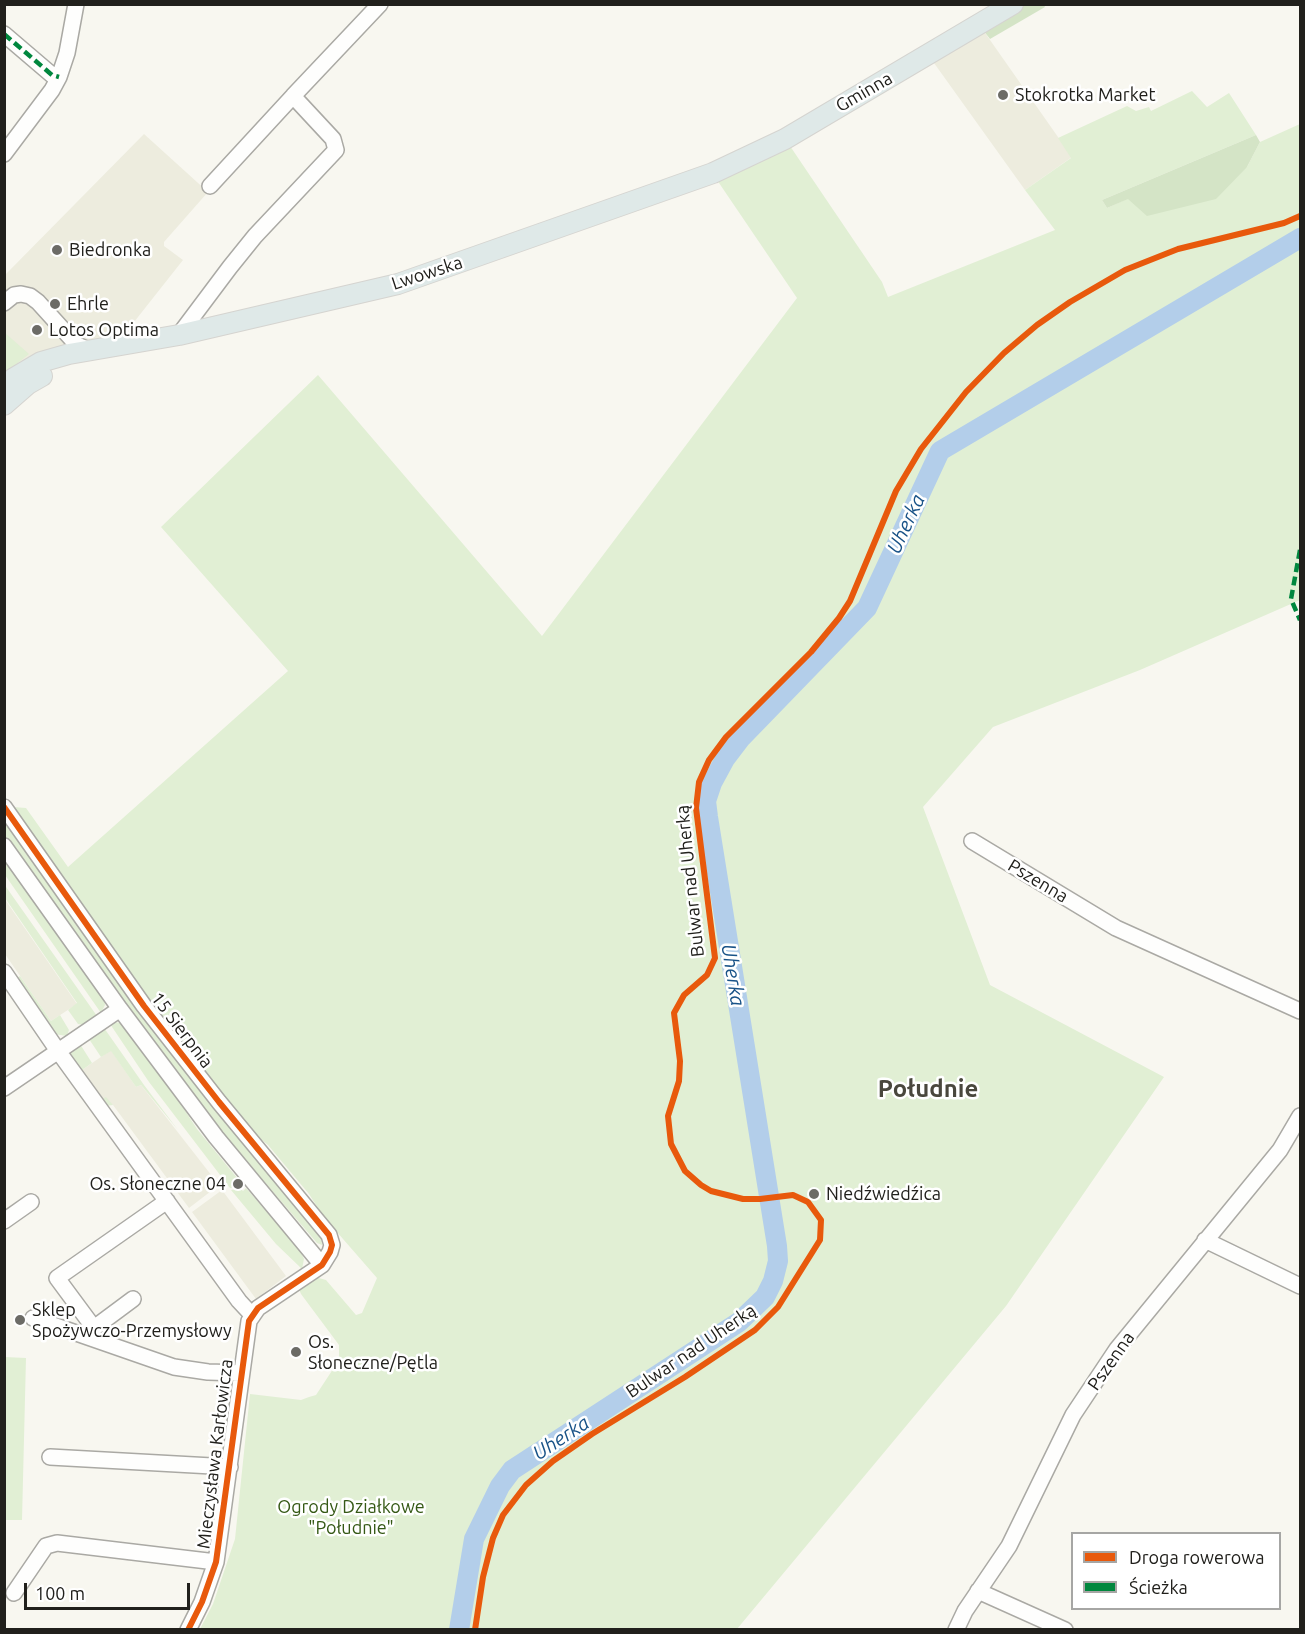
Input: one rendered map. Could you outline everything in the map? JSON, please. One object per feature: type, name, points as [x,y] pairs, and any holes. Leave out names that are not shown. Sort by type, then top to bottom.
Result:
[{"type":"main road","name":"Gminna","points":[[713,173],[785,139],[1013,4]]},
{"type":"main road","name":"Lwowska","points":[[7,384],[41,362],[80,350],[132,344],[179,335],[398,284],[713,173]]},
{"type":"main road","name":"Lwowska","points":[[4,405],[28,384],[52,370],[132,344]]},
{"type":"street","points":[[4,154],[52,90],[59,77],[67,53],[76,4]]},
{"type":"street","points":[[210,186],[380,4]]},
{"type":"street","points":[[4,34],[52,75],[59,77]]},
{"type":"street","points":[[179,335],[255,236],[336,150],[333,139],[293,96]]},
{"type":"street","points":[[4,303],[14,295],[30,296],[80,350]]},
{"type":"street","name":"Lwowska","points":[[52,370],[80,350]]},
{"type":"street","name":"15 Sierpnia","points":[[4,807],[157,1024],[329,1235],[332,1245],[322,1265],[216,1137],[4,846]]},
{"type":"street","name":"Pszenna","points":[[972,841],[1116,928],[1300,1011]]},
{"type":"street","points":[[4,972],[58,1052],[110,1113],[167,1201],[209,1248],[252,1315],[262,1305],[322,1265]]},
{"type":"street","points":[[4,1088],[120,1008]]},
{"type":"street","name":"Pszenna","points":[[956,1629],[965,1611],[1009,1546],[1073,1415],[1117,1349],[1280,1150],[1300,1116]]},
{"type":"street","points":[[93,1333],[57,1278],[167,1201]]},
{"type":"street","points":[[4,1221],[31,1202]]},
{"type":"street","points":[[1205,1240],[1300,1287]]},
{"type":"street","points":[[93,1333],[133,1299]]},
{"type":"street","name":"Mieczysława Karłowicza","points":[[188,1629],[202,1602],[216,1562],[230,1467],[240,1373],[247,1328],[252,1315]]},
{"type":"street","points":[[33,1318],[93,1333],[174,1367],[207,1372],[240,1373]]},
{"type":"street","points":[[50,1456],[230,1467]]},
{"type":"street","points":[[14,1593],[46,1546],[57,1543],[216,1562]]},
{"type":"street","points":[[978,1592],[1065,1629]]},
{"type":"shaded area","points":[[983,30],[1072,157],[1025,190],[934,63]]},
{"type":"shaded area","points":[[144,134],[208,192],[164,242],[164,246],[183,260],[123,336],[66,344],[20,362],[5,373],[5,275]]},
{"type":"shaded area","points":[[4,898],[77,1004],[51,1021],[5,954]]},
{"type":"shaded area","points":[[111,1050],[136,1087],[141,1085],[219,1185],[189,1208],[113,1105],[102,1099],[82,1070]]},
{"type":"shaded area","points":[[222,1190],[286,1276],[256,1299],[192,1212]]},
{"type":"green space","points":[[1023,5],[1044,5],[1045,7],[990,39],[983,30]]},
{"type":"green space","name":"Ogrody Działkowe \"Południe\"","points":[[1192,91],[1207,107],[1229,93],[1256,135],[1102,200],[1107,208],[1127,199],[1247,167],[1260,142],[1300,124],[1300,600],[1140,670],[993,727],[923,807],[990,985],[1164,1077],[1006,1306],[737,1629],[200,1629],[213,1604],[235,1539],[250,1394],[301,1400],[316,1395],[339,1360],[339,1345],[298,1287],[315,1277],[326,1280],[356,1315],[362,1313],[377,1278],[323,1216],[309,1194],[268,1145],[247,1128],[148,1003],[13,807],[26,808],[68,867],[288,671],[161,527],[318,375],[542,636],[797,298],[717,180],[767,159],[790,146],[882,282],[888,297],[1055,230],[1025,190],[1071,158],[1058,138],[1127,106],[1136,111],[1149,107],[1151,111]],"holes":[[[669,1368],[507,1475],[531,1456]]]},
{"type":"green space","points":[[1256,135],[1260,142],[1247,167],[1216,199],[1147,216],[1128,199],[1107,208],[1102,200]]},
{"type":"green space","points":[[4,332],[29,354],[5,373],[4,373]]},
{"type":"green space","points":[[4,815],[321,1233],[322,1245],[317,1243],[197,1102],[120,1000],[5,836]]},
{"type":"green space","points":[[4,855],[104,998],[105,1005],[101,1013],[5,875]]},
{"type":"green space","points":[[4,884],[97,1016],[84,1025],[78,1024],[68,1010],[77,1003],[5,898]]},
{"type":"green space","points":[[20,976],[51,1021],[60,1015],[69,1030],[67,1036],[54,1034],[14,980]]},
{"type":"green space","points":[[108,1021],[121,1023],[169,1086],[197,1129],[238,1179],[235,1181],[239,1187],[230,1188],[149,1082]]},
{"type":"green space","points":[[102,1025],[178,1130],[141,1085],[136,1087],[111,1051],[101,1057],[89,1039]]},
{"type":"green space","points":[[80,1044],[92,1063],[82,1070],[102,1099],[106,1097],[113,1105],[105,1106],[69,1055],[70,1051]]},
{"type":"green space","points":[[240,1188],[243,1191],[246,1188],[300,1250],[304,1259],[302,1269],[276,1244],[231,1190]]},
{"type":"green space","points":[[5,1357],[26,1358],[22,1520],[5,1520]]},
{"type":"waterway","name":"Uherka","points":[[459,1630],[474,1539],[500,1486],[512,1470],[739,1322],[765,1297],[773,1281],[778,1261],[777,1246],[706,801],[712,783],[725,759],[741,738],[867,608],[940,451],[1300,238]]},
{"type":"marked path","points":[[4,34],[52,75],[59,77]]},
{"type":"marked path","points":[[1300,550],[1291,599],[1300,620]]},
{"type":"cycle path","name":"Bulwar nad Uherką","points":[[475,1630],[483,1577],[493,1538],[503,1515],[526,1485],[553,1461],[592,1434],[685,1377],[755,1330],[778,1307],[820,1240],[821,1220],[808,1202],[793,1195],[743,1199],[711,1191],[685,1171],[671,1144],[668,1116],[679,1081],[680,1061],[674,1013],[684,995],[707,975],[715,958],[696,808],[699,782],[709,760],[726,737],[811,652],[839,618],[850,601],[896,491],[921,449],[966,392],[1004,353],[1037,325],[1070,302],[1125,270],[1178,249],[1284,223],[1300,216]]},
{"type":"cycle path","points":[[4,807],[144,1006],[219,1102],[329,1235],[332,1245],[322,1265],[258,1308],[249,1321],[216,1562],[202,1602],[188,1630]]},
{"type":"place","name":"Stokrotka Market","points":[[1003,95]]},
{"type":"place","name":"Biedronka","points":[[57,250]]},
{"type":"place","name":"Ehrle","points":[[55,304]]},
{"type":"place","name":"Lotos Optima","points":[[37,330]]},
{"type":"place","name":"Os. Słoneczne 04","points":[[238,1184]]},
{"type":"place","name":"Niedźwiedźica","points":[[814,1194]]},
{"type":"place","name":"Sklep Spożywczo-Przemysłowy","points":[[20,1320]]},
{"type":"place","name":"Os. Słoneczne/Pętla","points":[[296,1352]]},
{"type":"district","name":"Południe","points":[[928,1089]]}]
